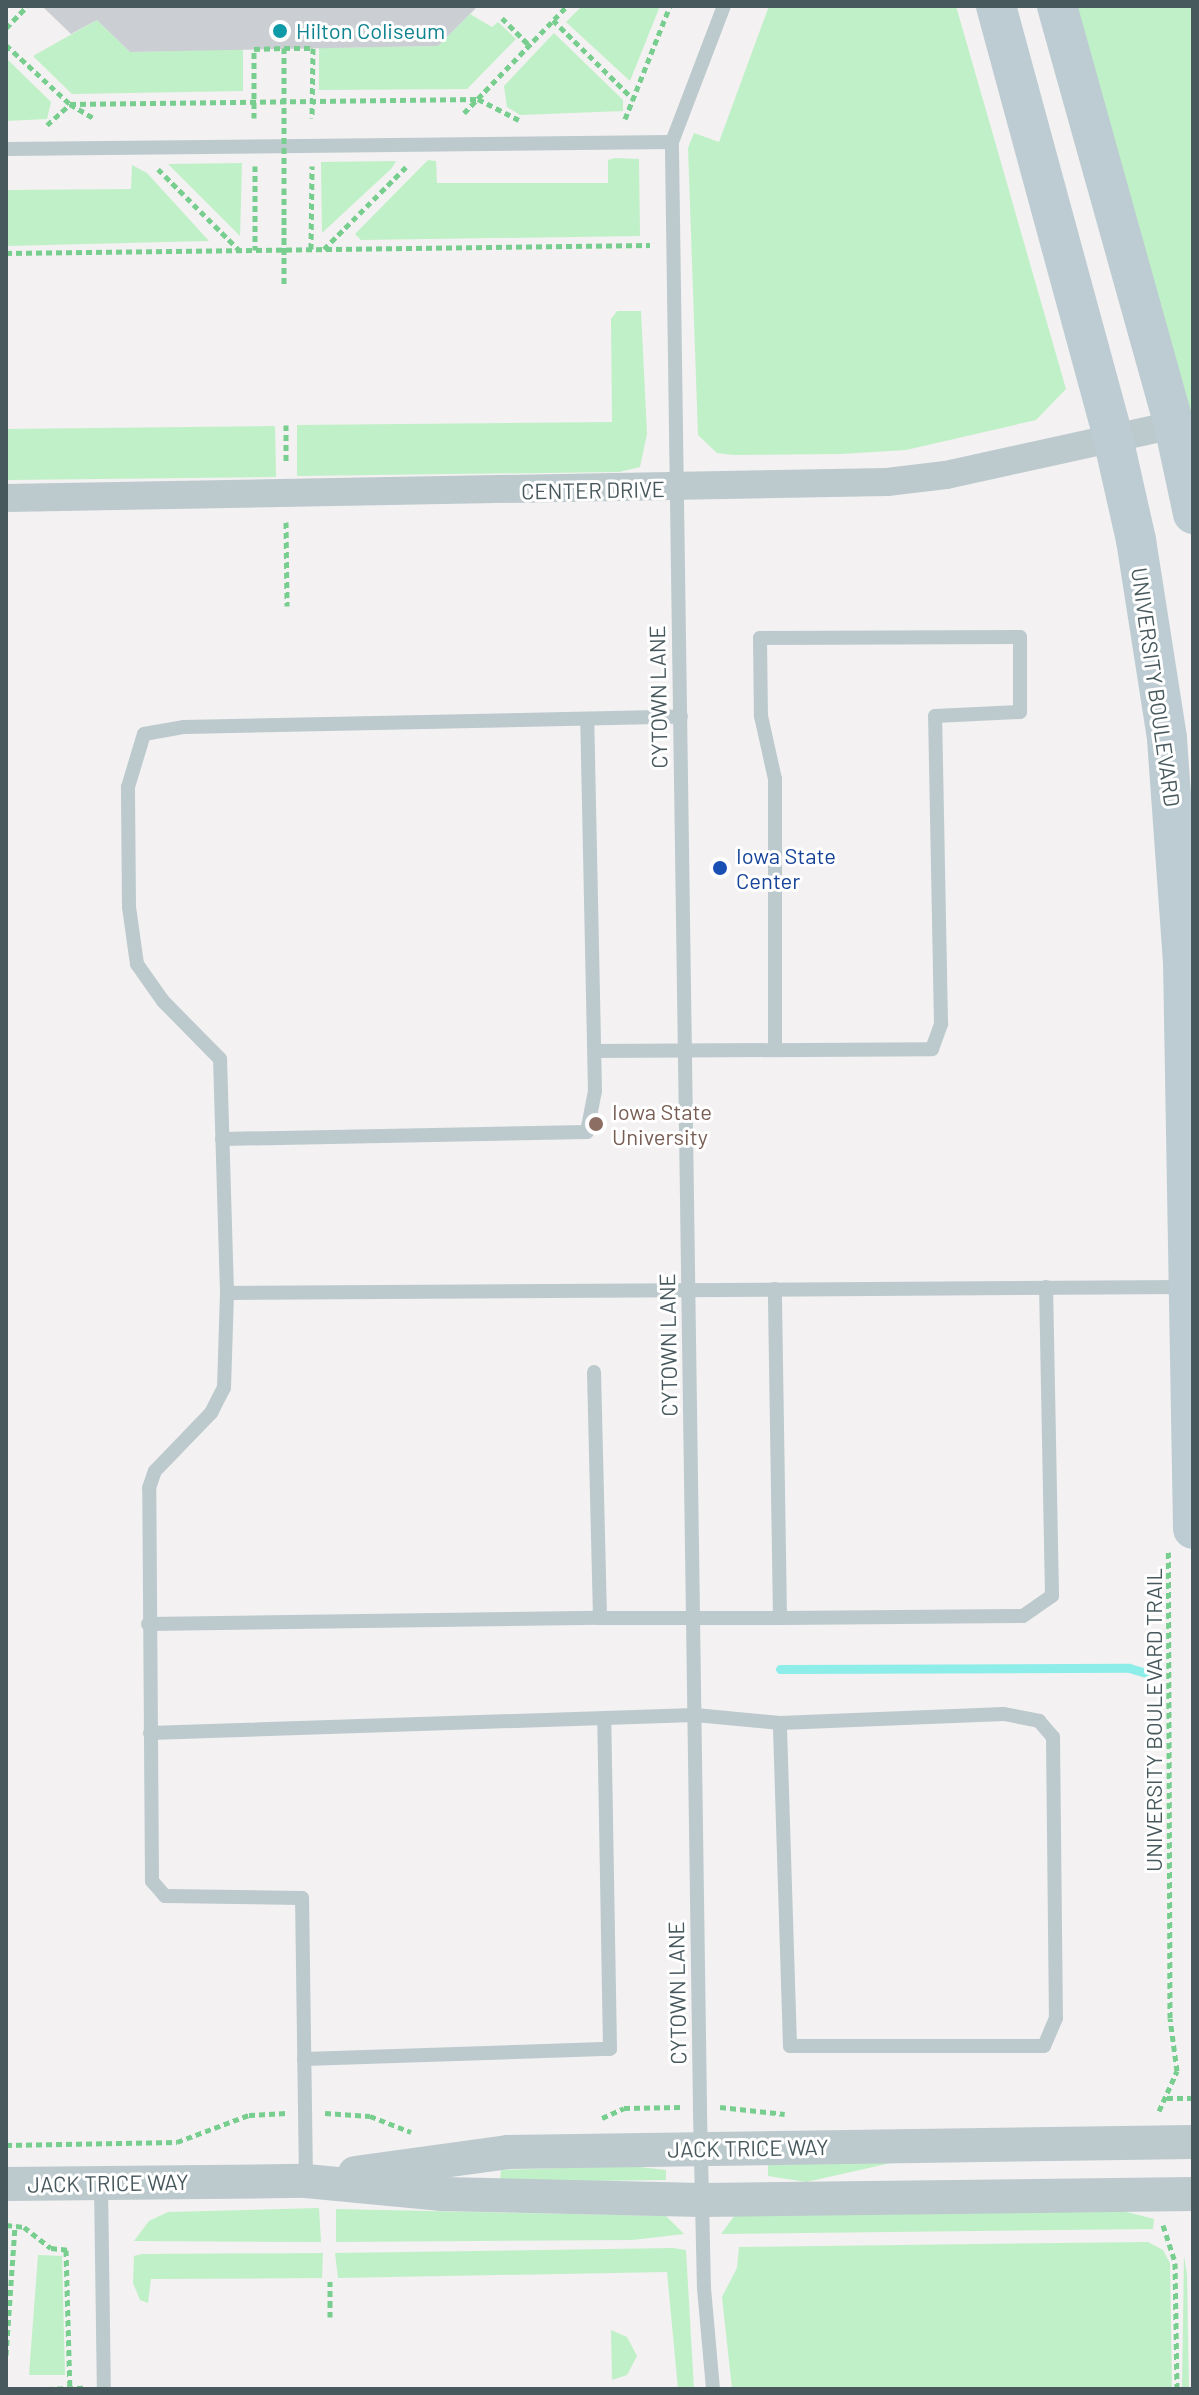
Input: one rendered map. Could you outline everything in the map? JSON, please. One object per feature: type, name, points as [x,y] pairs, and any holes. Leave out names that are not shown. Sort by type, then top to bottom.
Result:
[{"type":"main road","name":"UNIVERSITY BOULEVARD","points":[[996,6],[1113,438],[1136,540],[1167,739],[1183,961],[1189,1287],[1181,1533]]},
{"type":"main road","points":[[1057,6],[1174,425],[1193,514]]},
{"type":"street","name":"CENTER DRIVE","points":[[6,498],[677,489],[887,482],[1174,425]]},
{"type":"street","name":"JACK TRICE WAY","points":[[306,2181],[508,2152],[1193,2142]]},
{"type":"street","name":"JACK TRICE WAY","points":[[6,2184],[306,2181],[442,2194],[702,2200],[1193,2194]]},
{"type":"lane","points":[[6,149],[672,142],[724,6]]},
{"type":"lane","name":"CYTOWN LANE","points":[[672,142],[701,2148],[713,2389]]},
{"type":"lane","points":[[595,1051],[685,1050],[775,1050],[932,1049],[941,1024],[935,716],[1020,712],[1020,637],[760,638],[761,716],[775,779],[775,1050]]},
{"type":"lane","points":[[306,2181],[302,1898],[174,1897],[155,1890],[148,1624],[149,1488],[155,1471],[211,1413],[224,1388],[227,1293],[220,1059],[163,1001],[137,964],[129,907],[128,787],[144,734],[184,727],[681,717]]},
{"type":"lane","points":[[222,1139],[587,1132],[595,1091],[595,1051],[587,719]]},
{"type":"lane","points":[[148,1624],[1023,1616],[1052,1596],[1046,1287]]},
{"type":"lane","points":[[227,1293],[1189,1287]]},
{"type":"lane","points":[[775,1289],[780,1618]]},
{"type":"lane","points":[[594,1372],[600,1618]]},
{"type":"lane","points":[[150,1733],[695,1715],[780,1723],[1004,1714],[1039,1721],[1053,1737],[1056,2018],[1044,2046],[790,2046],[780,1723]]},
{"type":"lane","points":[[304,2059],[610,2049],[604,1718]]},
{"type":"lane","points":[[101,2183],[104,2389]]},
{"type":"path","points":[[6,28],[27,6]]},
{"type":"path","points":[[464,113],[567,6]]},
{"type":"path","points":[[611,119],[627,119],[670,6]]},
{"type":"path","points":[[502,18],[529,45]]},
{"type":"path","points":[[553,20],[634,100]]},
{"type":"path","points":[[6,45],[70,104],[95,119]]},
{"type":"path","points":[[284,48],[284,286]]},
{"type":"path","points":[[254,118],[254,49],[313,48],[312,118]]},
{"type":"path","points":[[42,128],[70,104],[478,99],[510,118],[535,121]]},
{"type":"path","points":[[324,249],[414,160]]},
{"type":"path","points":[[255,161],[255,250]]},
{"type":"path","points":[[311,249],[312,161]]},
{"type":"path","points":[[151,162],[240,250]]},
{"type":"path","points":[[6,253],[650,245]]},
{"type":"path","points":[[286,425],[286,461]]},
{"type":"path","points":[[286,522],[287,606]]},
{"type":"path","name":"UNIVERSITY BOULEVARD TRAIL","points":[[1161,2115],[1158,2108],[1167,2098],[1177,2071],[1170,2018],[1181,1533]]},
{"type":"path","points":[[1167,2098],[1193,2098]]},
{"type":"path","points":[[6,2145],[177,2142],[240,2118],[283,2113]]},
{"type":"path","points":[[1163,2224],[1175,2263],[1177,2389]]},
{"type":"path","points":[[6,2225],[32,2231],[51,2248],[68,2250],[71,2389],[47,2389]]},
{"type":"path","points":[[6,2355],[15,2225]]},
{"type":"path","points":[[330,2278],[330,2317]]},
{"type":"green space","points":[[582,6],[660,6],[630,81],[566,22]]},
{"type":"green space","points":[[769,6],[956,6],[1066,389],[1036,420],[906,450],[841,454],[717,453],[698,435],[688,148],[694,133],[719,142]]},
{"type":"green space","points":[[1072,6],[1193,6],[1193,435]]},
{"type":"green space","points":[[470,14],[492,27],[498,22],[516,39],[467,89],[319,90],[319,48],[438,46]]},
{"type":"green space","points":[[97,20],[130,52],[243,49],[243,91],[72,94],[33,56]]},
{"type":"green space","points":[[554,33],[623,100],[623,111],[520,115],[507,107],[504,86]]},
{"type":"green space","points":[[6,58],[51,102],[47,119],[6,121]]},
{"type":"green space","points":[[639,159],[640,236],[361,240],[355,234],[428,160],[436,161],[437,183],[608,183],[608,160]]},
{"type":"green space","points":[[396,161],[392,168],[322,233],[321,162]]},
{"type":"green space","points":[[242,163],[240,236],[168,164]]},
{"type":"green space","points":[[132,165],[147,173],[209,241],[6,246],[6,190],[131,189]]},
{"type":"green space","points":[[617,311],[641,311],[647,434],[640,467],[619,472],[297,476],[297,425],[612,422],[611,319]]},
{"type":"green space","points":[[275,426],[276,477],[6,480],[6,429]]},
{"type":"green space","points":[[900,2161],[806,2182],[768,2176],[768,2165]]},
{"type":"green space","points":[[631,2166],[666,2170],[666,2180],[500,2182],[501,2170]]},
{"type":"green space","points":[[319,2208],[321,2242],[134,2241],[149,2221],[168,2212]]},
{"type":"green space","points":[[336,2209],[666,2216],[684,2234],[632,2240],[336,2242]]},
{"type":"green space","points":[[1119,2210],[1154,2219],[1153,2229],[721,2234],[735,2215]]},
{"type":"green space","points":[[1148,2242],[1163,2250],[1170,2263],[1172,2389],[732,2389],[722,2297],[737,2268],[739,2247]]},
{"type":"green space","points":[[686,2250],[694,2389],[678,2389],[667,2272],[338,2278],[335,2253]]},
{"type":"green space","points":[[323,2253],[322,2278],[151,2279],[148,2303],[140,2300],[133,2283],[134,2256],[142,2254]]},
{"type":"green space","points":[[38,2255],[62,2256],[65,2375],[29,2375]]},
{"type":"green space","points":[[1184,2256],[1187,2275],[1189,2389],[1182,2389]]},
{"type":"green space","points":[[611,2330],[627,2337],[637,2356],[627,2375],[612,2380]]},
{"type":"building","name":"Hilton Coliseum","points":[[42,6],[478,6],[438,46],[130,52],[97,20],[71,34]]},
{"type":"waterway","points":[[780,1669],[1129,1668],[1150,1674]]},
{"type":"place","name":"Hilton Coliseum","points":[[280,31]]},
{"type":"place","name":"Iowa State Center","points":[[720,868]]},
{"type":"place","name":"Iowa State University","points":[[596,1124]]}]
